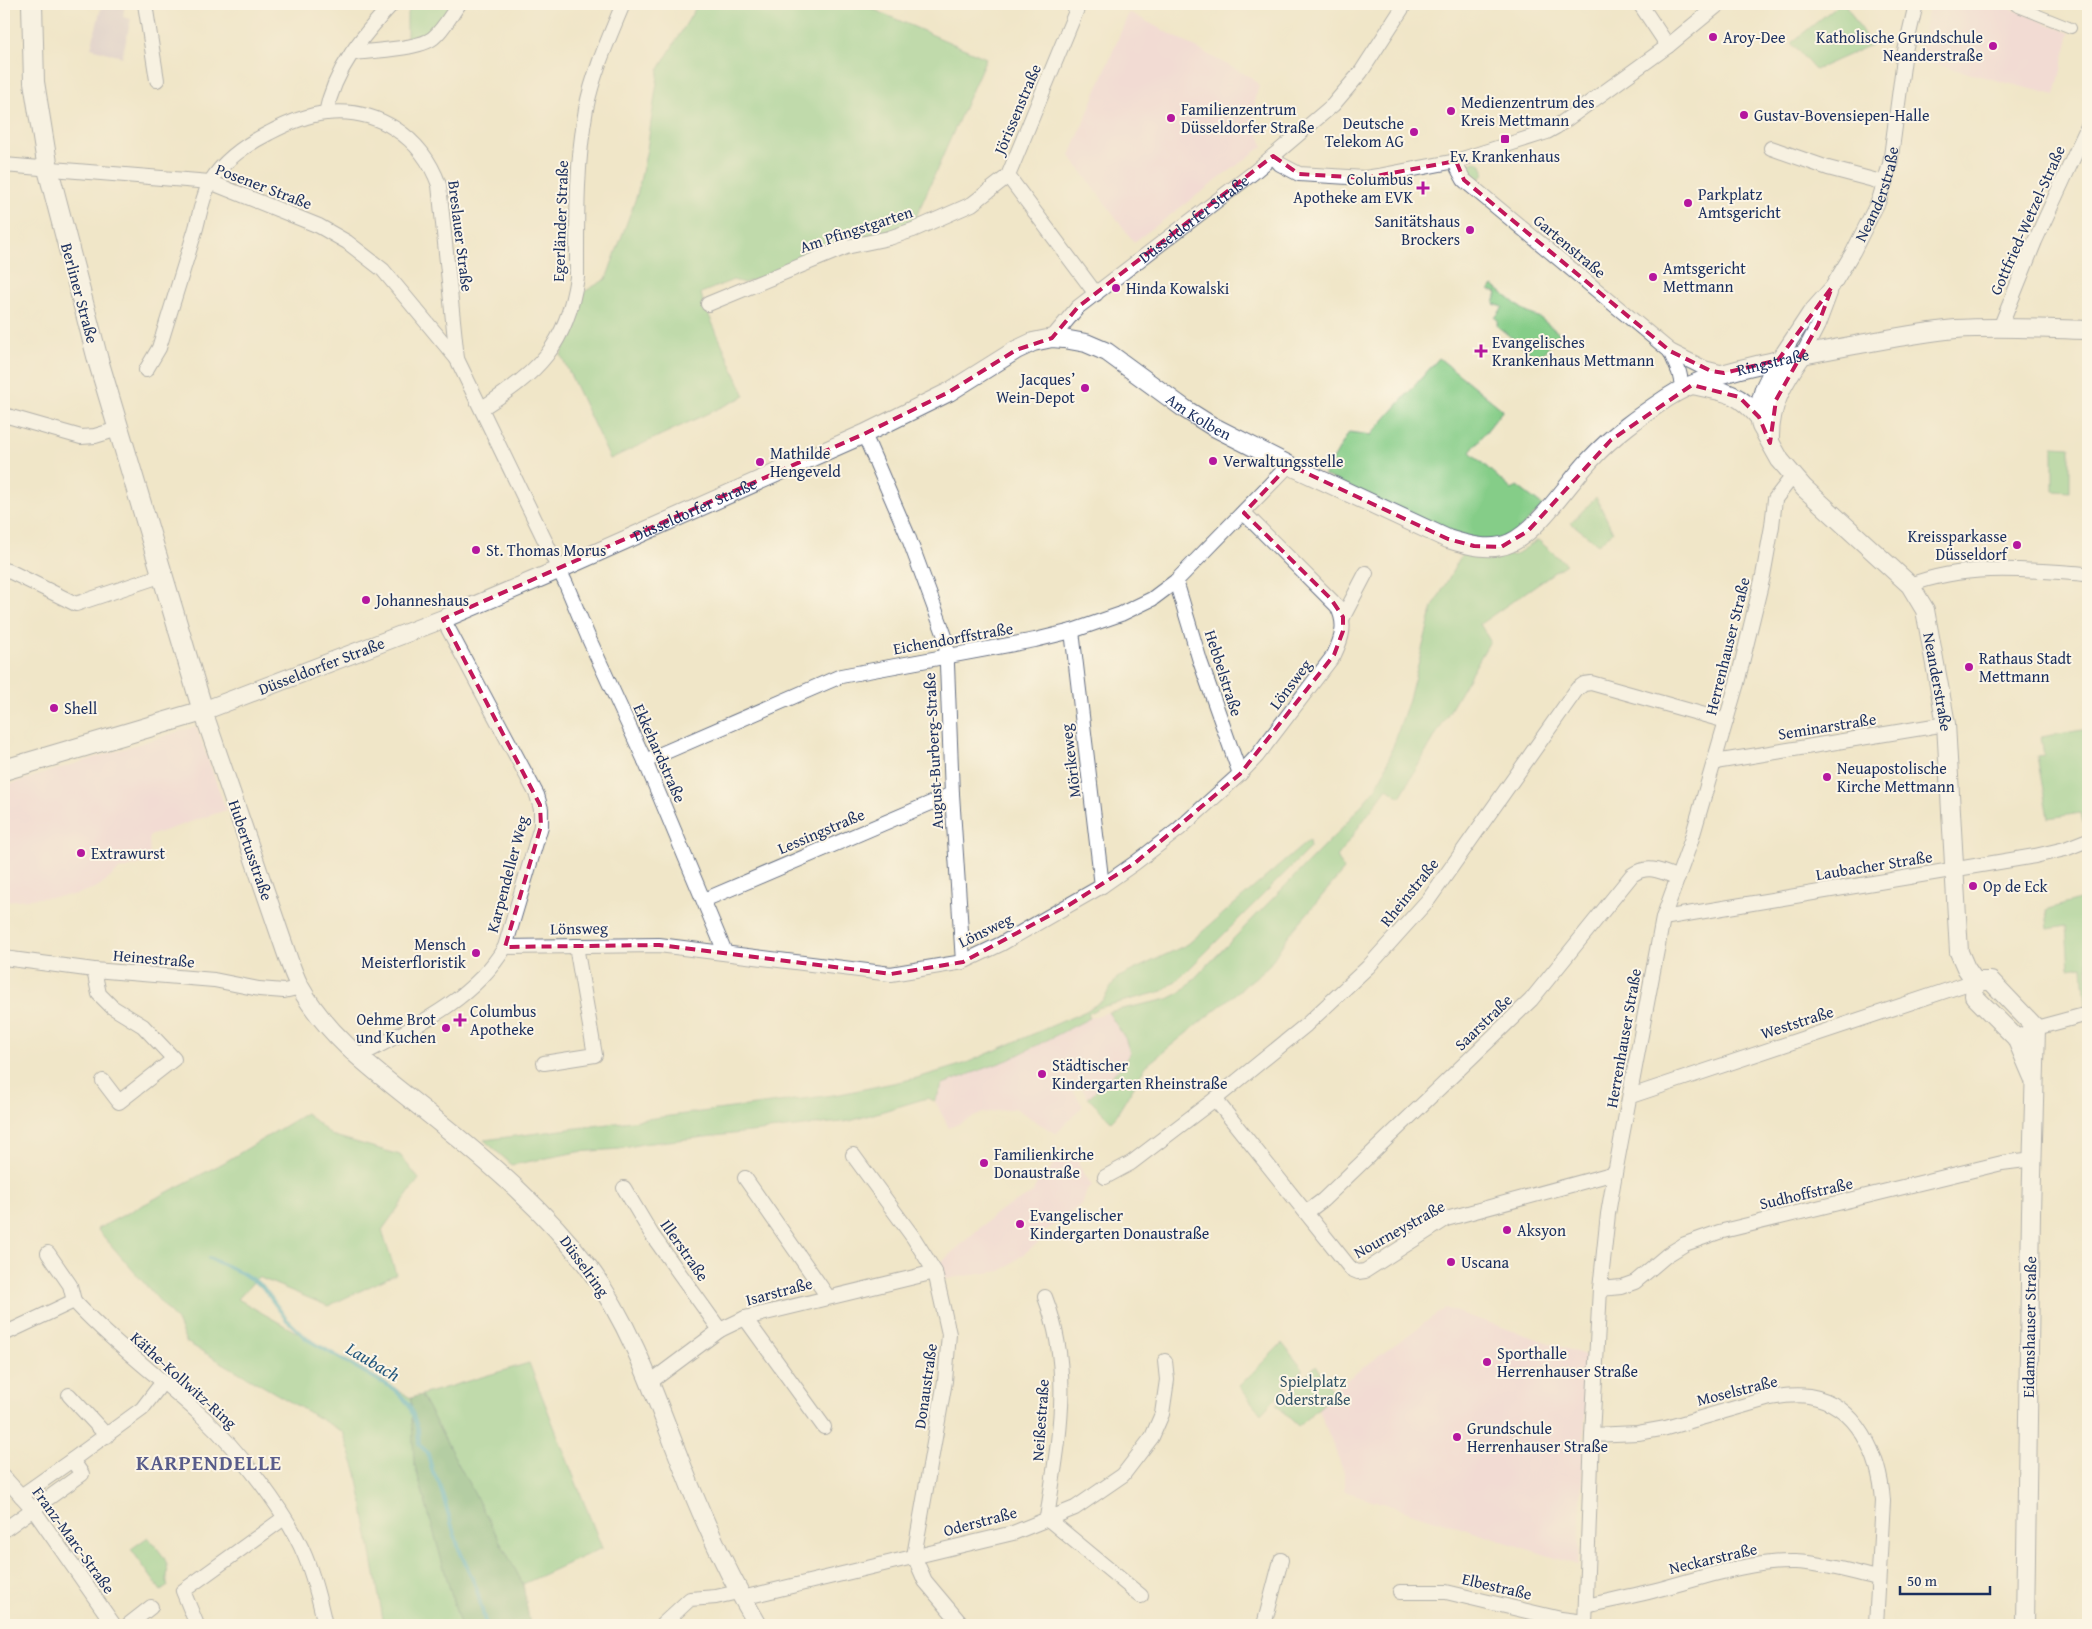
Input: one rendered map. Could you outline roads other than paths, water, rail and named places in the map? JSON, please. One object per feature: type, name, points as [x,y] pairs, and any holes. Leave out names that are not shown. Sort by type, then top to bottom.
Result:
[{"type":"main road","name":"Berliner Straße","points":[[32,4],[34,82],[48,169],[98,360],[203,711]]},
{"type":"main road","name":"Düsseldorfer Straße","points":[[4,770],[203,711]]},
{"type":"street","points":[[145,4],[157,80]]},
{"type":"street","points":[[326,113],[333,86],[352,53],[392,4]]},
{"type":"street","points":[[352,53],[428,42],[438,33],[458,4]]},
{"type":"street","name":"Egerländer Straße","points":[[482,408],[523,382],[549,353],[566,320],[575,291],[577,277],[577,178],[586,108],[601,57],[622,4]]},
{"type":"street","name":"Jörissenstraße","points":[[1080,4],[1008,176],[1096,294]]},
{"type":"street","name":"Düsseldorfer Straße","points":[[203,711],[443,619],[559,569],[864,434],[949,392],[1016,350],[1033,342],[1052,338],[1068,316],[1273,156],[1342,96],[1391,29],[1405,4]]},
{"type":"street","points":[[1640,4],[1668,46]]},
{"type":"street","points":[[1273,156],[1280,164],[1299,174],[1365,178],[1456,161],[1556,128],[1668,46],[1719,4]]},
{"type":"street","name":"Neanderstraße","points":[[1770,443],[1771,417],[1776,400],[1818,325],[1832,287],[1864,230],[1885,182],[1890,164],[1905,51],[1916,4]]},
{"type":"street","points":[[2016,6],[2071,28]]},
{"type":"street","name":"Breslauer Straße","points":[[146,370],[159,348],[210,182],[229,161],[248,145],[283,126],[326,113],[366,116],[392,126],[410,139],[432,168],[439,185],[456,359],[482,408],[559,569]]},
{"type":"street","name":"Gottfried-Wetzel-Straße","points":[[2000,328],[2035,241],[2088,126]]},
{"type":"street","points":[[1771,148],[1828,168],[1885,182]]},
{"type":"street","name":"Gartenstraße","points":[[1456,161],[1464,180],[1670,351],[1704,368],[1724,373]]},
{"type":"street","name":"Posener Straße","points":[[4,165],[210,182],[318,226],[363,253],[387,274],[456,359]]},
{"type":"street","name":"Am Pfingstgarten","points":[[708,304],[846,247],[889,238],[913,230],[972,204],[1008,176]]},
{"type":"street","name":"Neanderstraße","points":[[1832,287],[1804,319],[1778,360],[1758,405],[1759,417],[1770,443],[1792,477],[1910,585],[1920,599],[1927,616],[1946,724],[1959,952],[1966,968],[1975,981],[1974,996],[2016,1038],[2034,1080]]},
{"type":"street","name":"Ringstraße","points":[[1519,538],[1537,522],[1579,472],[1611,440],[1648,411],[1688,387],[1724,373],[1803,354],[1937,332],[2000,328],[2088,330]]},
{"type":"street","name":"Am Kolben","points":[[1052,338],[1086,343],[1106,352],[1185,409],[1289,465],[1396,516],[1460,543],[1474,546],[1501,547],[1519,538]]},
{"type":"street","name":"Gartenstraße","points":[[1670,351],[1688,387]]},
{"type":"street","points":[[1688,387],[1733,394],[1744,401],[1759,417]]},
{"type":"street","points":[[4,415],[81,437],[95,436],[118,429]]},
{"type":"street","name":"August-Burberg-Straße","points":[[864,434],[919,564],[946,639],[952,794],[963,962]]},
{"type":"street","points":[[1289,465],[1244,513],[1331,599],[1343,617]]},
{"type":"street","name":"Herrenhauser Straße","points":[[1585,1624],[1600,1289],[1607,1222],[1615,1173],[1663,918],[1691,841],[1726,721],[1762,576],[1772,526],[1774,499],[1792,477]]},
{"type":"street","name":"Eichendorffstraße","points":[[645,761],[829,680],[866,671],[947,658],[1072,632],[1121,614],[1144,602],[1176,581],[1244,513]]},
{"type":"street","name":"Ekkehardstraße","points":[[559,569],[645,761],[725,952]]},
{"type":"street","points":[[4,570],[12,572],[76,604],[163,575]]},
{"type":"street","points":[[1910,585],[1940,575],[1965,571],[2037,571],[2088,574]]},
{"type":"street","name":"Lönsweg","points":[[505,947],[658,945],[891,974],[963,962],[1001,944],[1102,886],[1179,829],[1240,774],[1257,756],[1334,655],[1343,631],[1343,617],[1366,573]]},
{"type":"street","name":"Hebbelstraße","points":[[1176,581],[1200,661],[1240,774]]},
{"type":"street","name":"Karpendeller Weg","points":[[359,1056],[433,1017],[453,1002],[495,962],[505,947],[541,826],[540,805],[443,619]]},
{"type":"street","name":"Mörikeweg","points":[[1072,632],[1102,886]]},
{"type":"street","name":"Rheinstraße","points":[[1105,1177],[1131,1163],[1215,1100],[1325,1008],[1368,967],[1429,899],[1577,688],[1591,683],[1726,721]]},
{"type":"street","name":"Hubertusstraße","points":[[203,711],[286,952],[301,987]]},
{"type":"street","name":"Seminarstraße","points":[[1715,762],[1946,724]]},
{"type":"street","name":"Lessingstraße","points":[[704,900],[952,794]]},
{"type":"street","name":"Laubacher Straße","points":[[1663,918],[2035,856],[2065,849],[2088,840]]},
{"type":"street","name":"Saarstraße","points":[[1307,1212],[1324,1200],[1531,1000],[1632,875],[1649,868],[1678,878]]},
{"type":"street","points":[[544,1064],[595,1056],[576,946]]},
{"type":"street","name":"Heinestraße","points":[[4,958],[94,970],[214,980],[284,991],[301,987]]},
{"type":"street","points":[[94,970],[99,994],[112,1007],[143,1026],[174,1059],[120,1102],[103,1081]]},
{"type":"street","points":[[1975,981],[1991,982],[2036,1028]]},
{"type":"street","name":"Weststraße","points":[[1631,1096],[1975,981]]},
{"type":"street","name":"Düsselring","points":[[301,987],[316,1011],[334,1032],[359,1056],[461,1140],[541,1210],[590,1270],[615,1311],[649,1383],[693,1494],[729,1575],[758,1625]]},
{"type":"street","points":[[2016,1038],[2036,1028],[2088,1014]]},
{"type":"street","name":"Eidamshauser Straße","points":[[2025,1625],[2036,1028]]},
{"type":"street","name":"Nourneystraße","points":[[1215,1100],[1351,1268],[1358,1272],[1365,1271],[1446,1219],[1615,1173]]},
{"type":"street","name":"Donaustraße","points":[[853,1156],[913,1237],[935,1272],[949,1334],[945,1381],[914,1556]]},
{"type":"street","name":"Sudhoffstraße","points":[[1600,1289],[1621,1287],[1635,1282],[1667,1255],[1685,1244],[1718,1232],[2002,1163],[2033,1159]]},
{"type":"street","points":[[745,1178],[828,1297]]},
{"type":"street","name":"Illerstraße","points":[[624,1188],[652,1235],[720,1330]]},
{"type":"street","name":"Käthe-Kollwitz-Ring","points":[[48,1254],[70,1285],[74,1301],[97,1326],[204,1418],[233,1448],[284,1518],[304,1555],[318,1593],[325,1625]]},
{"type":"street","name":"Isarstraße","points":[[649,1383],[720,1330],[745,1318],[935,1272]]},
{"type":"street","name":"Neißestraße","points":[[1045,1297],[1055,1323],[1059,1346],[1062,1396],[1047,1518]]},
{"type":"street","points":[[4,1334],[74,1301]]},
{"type":"street","points":[[745,1318],[824,1427]]},
{"type":"street","name":"Oderstraße","points":[[662,1625],[690,1599],[740,1595],[1013,1534],[1047,1518],[1076,1508],[1123,1475],[1152,1437],[1162,1414],[1167,1380],[1165,1361]]},
{"type":"street","points":[[21,1496],[142,1409],[162,1383]]},
{"type":"street","points":[[69,1395],[106,1436]]},
{"type":"street","name":"Moselstraße","points":[[1592,1435],[1666,1428],[1770,1398],[1787,1395],[1809,1396],[1833,1406],[1853,1420],[1873,1453],[1881,1481],[1883,1500],[1876,1625]]},
{"type":"street","points":[[4,1530],[82,1474],[72,1460]]},
{"type":"street","name":"Franz-Marc-Straße","points":[[4,1477],[33,1509],[114,1625]]},
{"type":"street","points":[[197,1625],[183,1591],[284,1518]]},
{"type":"street","points":[[1047,1518],[1141,1596]]},
{"type":"street","points":[[914,1556],[925,1581],[962,1625]]},
{"type":"street","points":[[1264,1625],[1280,1560]]},
{"type":"street","name":"Neckarstraße","points":[[1586,1606],[1662,1588],[1733,1568],[1763,1564],[1796,1562],[1832,1567],[1878,1578]]},
{"type":"street","name":"Elbestraße","points":[[1400,1592],[1446,1592],[1585,1624]]},
{"type":"street","points":[[128,1625],[152,1607]]},
{"type":"waterway","name":"Laubach","points":[[209,1258],[242,1273],[262,1286],[287,1320],[307,1339],[394,1389],[409,1404],[418,1429],[419,1445],[428,1454],[432,1470],[439,1483],[459,1549],[476,1587],[486,1625]]},
{"type":"place","name":"Aroy-Dee","points":[[1713,37]]},
{"type":"place","name":"Katholische Grundschule Neanderstraße","points":[[1993,46]]},
{"type":"place","name":"Medienzentrum des Kreis Mettmann","points":[[1451,111]]},
{"type":"place","name":"Gustav-Bovensiepen-Halle","points":[[1744,115]]},
{"type":"place","name":"Familienzentrum Düsseldorfer Straße","points":[[1171,118]]},
{"type":"place","name":"Deutsche Telekom AG","points":[[1414,132]]},
{"type":"place","name":"Ev. Krankenhaus","points":[[1505,139]]},
{"type":"place","name":"Columbus Apotheke am EVK","points":[[1423,188]]},
{"type":"place","name":"Parkplatz Amtsgericht","points":[[1688,203]]},
{"type":"place","name":"Sanitätshaus Brockers","points":[[1470,230]]},
{"type":"place","name":"Amtsgericht Mettmann","points":[[1653,277]]},
{"type":"place","name":"Hinda Kowalski","points":[[1116,288]]},
{"type":"place","name":"Evangelisches Krankenhaus Mettmann","points":[[1481,351]]},
{"type":"place","name":"Jacques’ Wein-Depot","points":[[1085,388]]},
{"type":"place","name":"Verwaltungsstelle","points":[[1213,461]]},
{"type":"place","name":"Mathilde Hengeveld","points":[[760,462]]},
{"type":"place","name":"Kreissparkasse Düsseldorf","points":[[2017,545]]},
{"type":"place","name":"St. Thomas Morus","points":[[476,550]]},
{"type":"place","name":"Johanneshaus","points":[[366,600]]},
{"type":"place","name":"Rathaus Stadt Mettmann","points":[[1969,667]]},
{"type":"place","name":"Shell","points":[[54,708]]},
{"type":"place","name":"Neuapostolische Kirche Mettmann","points":[[1827,777]]},
{"type":"place","name":"Extrawurst","points":[[81,853]]},
{"type":"place","name":"Op de Eck","points":[[1973,886]]},
{"type":"place","name":"Mensch Meisterfloristik","points":[[476,953]]},
{"type":"place","name":"Columbus Apotheke","points":[[460,1020]]},
{"type":"place","name":"Oehme Brot und Kuchen","points":[[446,1028]]},
{"type":"place","name":"Städtischer Kindergarten Rheinstraße","points":[[1042,1074]]},
{"type":"place","name":"Familienkirche Donaustraße","points":[[984,1163]]},
{"type":"place","name":"Evangelischer Kindergarten Donaustraße","points":[[1020,1224]]},
{"type":"place","name":"Aksyon","points":[[1507,1230]]},
{"type":"place","name":"Uscana","points":[[1451,1262]]},
{"type":"place","name":"Sporthalle Herrenhauser Straße","points":[[1487,1362]]},
{"type":"place","name":"Grundschule Herrenhauser Straße","points":[[1457,1437]]},
{"type":"district","name":"KARPENDELLE","points":[[209,1463]]},
{"type":"park label","name":"Spielplatz Oderstraße","points":[[1313,1390]]}]
